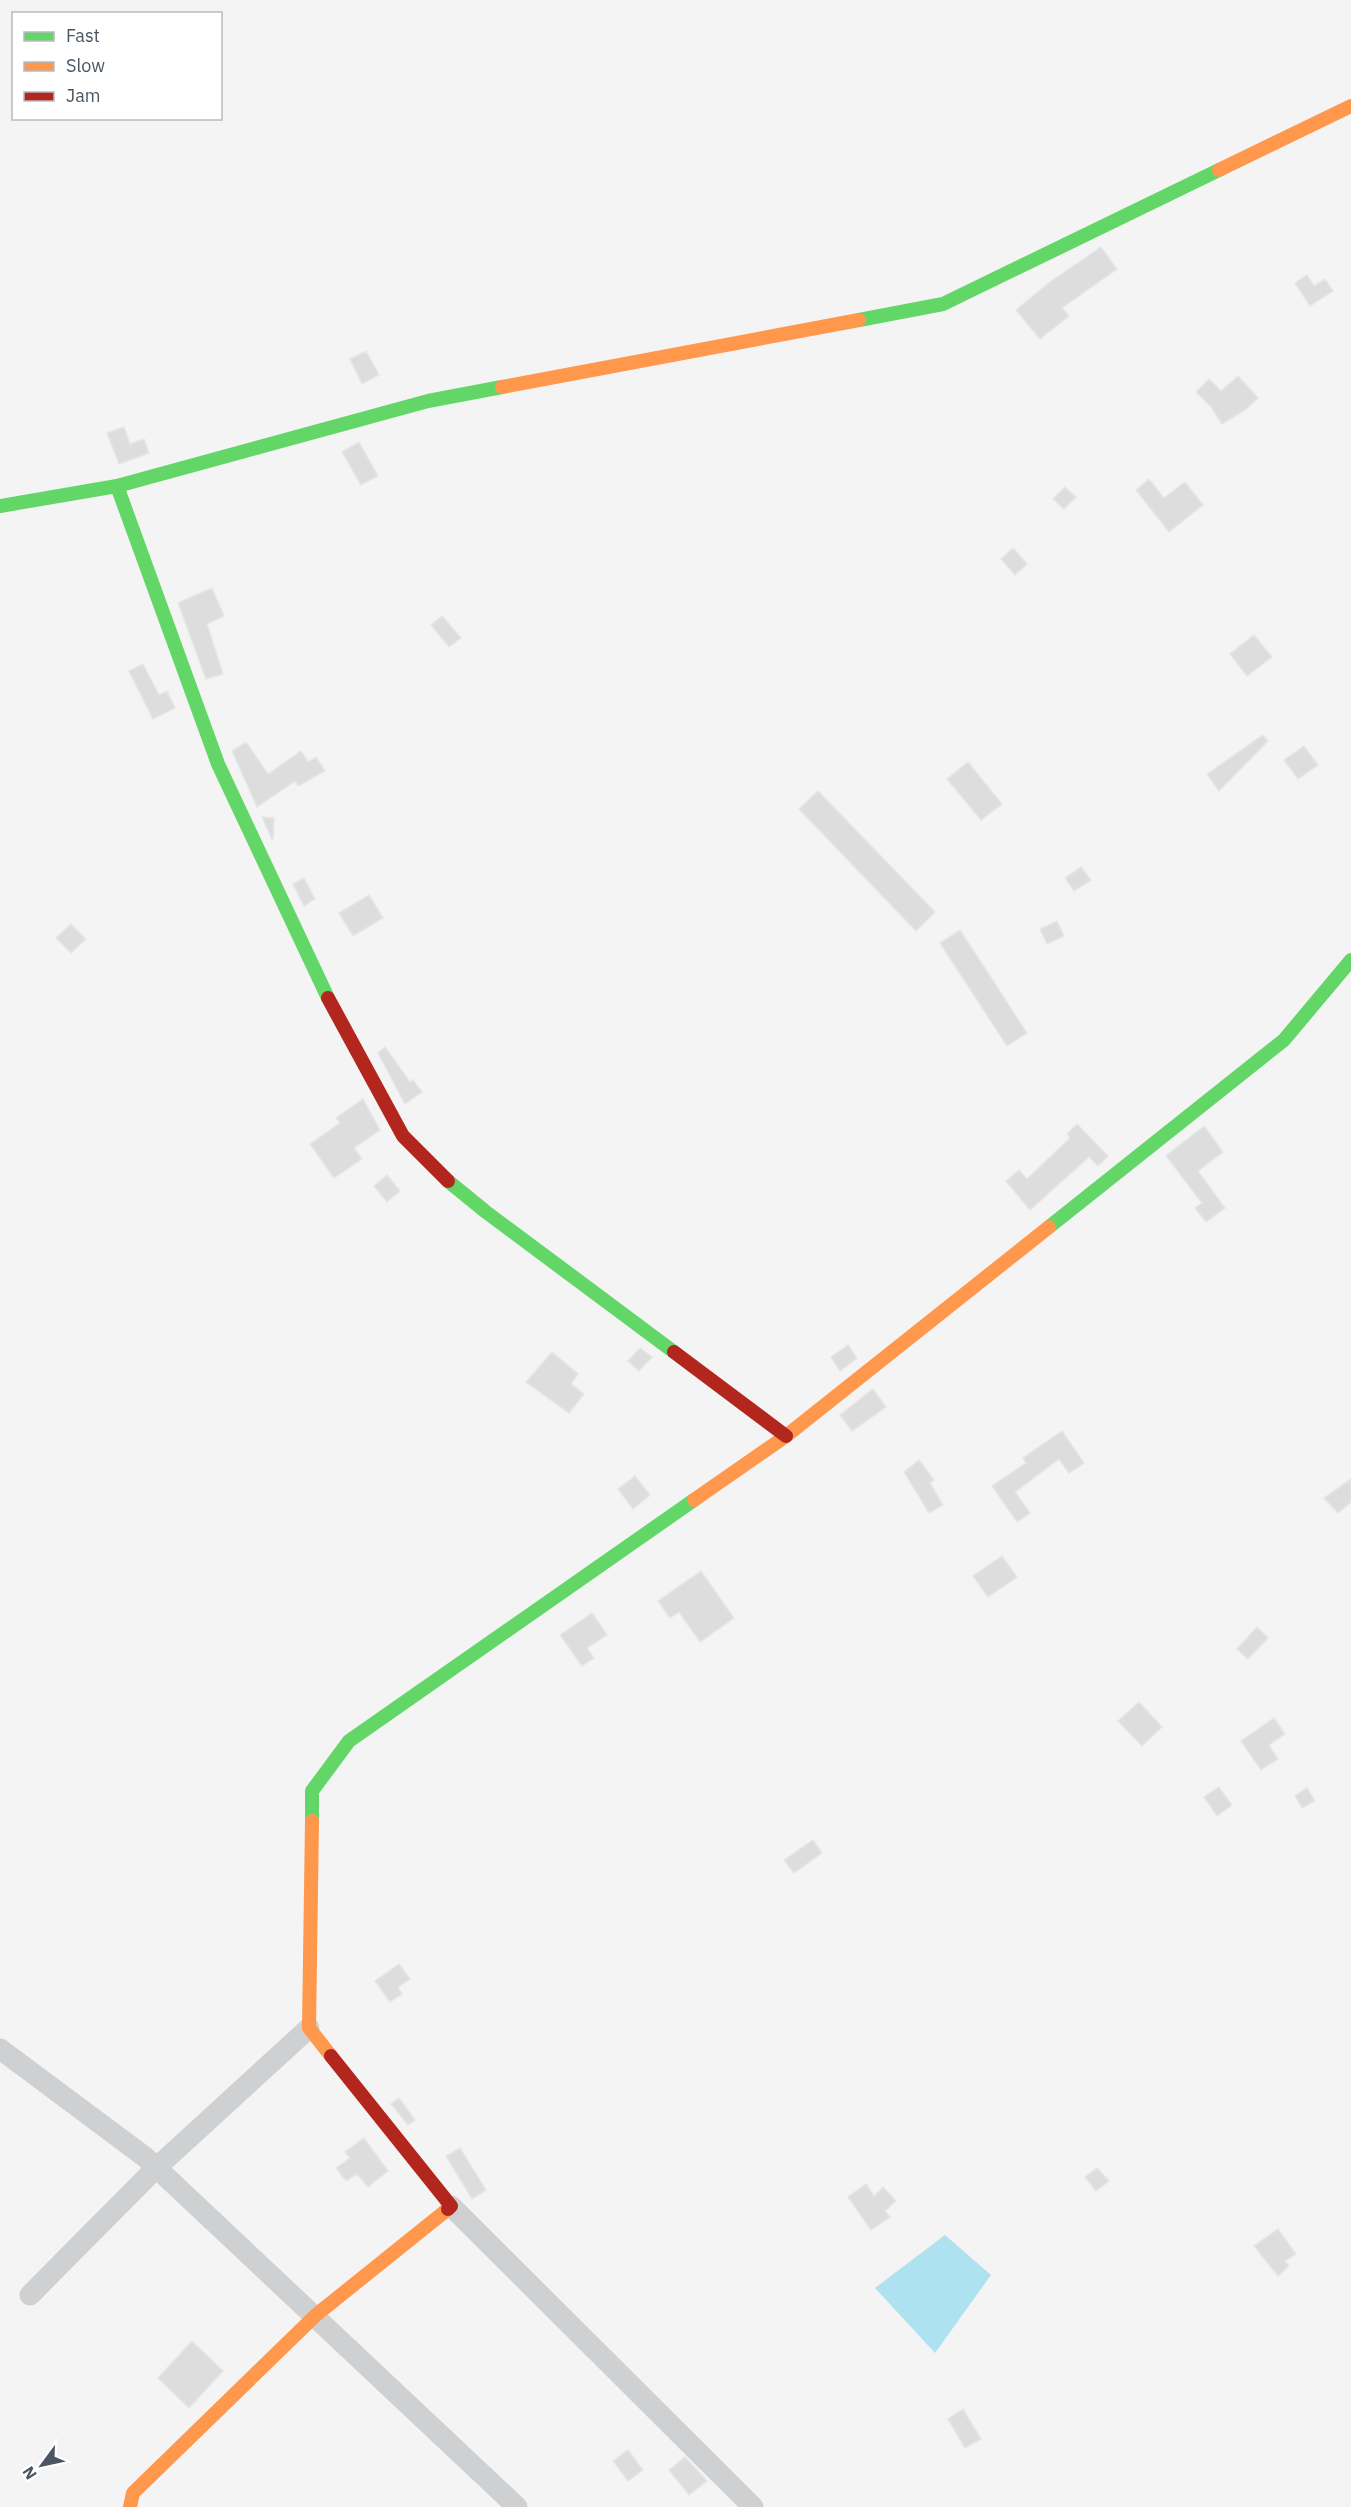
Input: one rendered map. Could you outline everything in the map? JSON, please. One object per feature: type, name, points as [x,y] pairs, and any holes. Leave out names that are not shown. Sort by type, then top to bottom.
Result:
[{"type":"street","points":[[0,506],[117,486],[428,401],[943,304],[1351,106]]},
{"type":"street","points":[[117,486],[218,764],[326,992],[403,1136],[419,1155],[479,1209],[517,1234],[786,1436]]},
{"type":"street","points":[[753,2507],[451,2206],[309,2028],[312,1791],[349,1741],[786,1436],[1284,1040],[1351,960]]},
{"type":"street","points":[[30,2295],[155,2169],[309,2028]]},
{"type":"street","points":[[0,2049],[145,2157],[155,2169],[316,2316],[517,2507]]},
{"type":"street","points":[[130,2507],[133,2493],[316,2316],[451,2206]]},
{"type":"water","points":[[945,2235],[991,2275],[935,2353],[875,2288]]},
{"type":"building","points":[[1101,247],[1117,269],[1062,308],[1069,316],[1040,339],[1016,310],[1050,282]]},
{"type":"building","points":[[1307,275],[1314,286],[1325,279],[1333,291],[1310,306],[1295,283]]},
{"type":"building","points":[[366,351],[379,375],[362,384],[350,359]]},
{"type":"building","points":[[1238,376],[1258,398],[1245,410],[1222,424],[1211,407],[1196,392],[1209,379],[1221,391]]},
{"type":"building","points":[[124,427],[130,444],[144,439],[149,453],[119,464],[107,433]]},
{"type":"building","points":[[359,442],[378,476],[361,485],[342,452]]},
{"type":"building","points":[[1149,479],[1164,498],[1185,482],[1203,505],[1169,532],[1136,490]]},
{"type":"building","points":[[1065,487],[1076,497],[1064,509],[1053,499]]},
{"type":"building","points":[[1013,548],[1027,564],[1015,575],[1001,559]]},
{"type":"building","points":[[212,588],[224,616],[207,624],[223,674],[206,679],[178,603]]},
{"type":"building","points":[[442,616],[461,638],[449,647],[431,625]]},
{"type":"building","points":[[1254,635],[1272,657],[1247,676],[1230,654]]},
{"type":"building","points":[[143,664],[159,695],[167,691],[175,708],[153,719],[129,671]]},
{"type":"building","points":[[1263,735],[1268,741],[1219,791],[1207,774]]},
{"type":"building","points":[[246,742],[268,774],[301,751],[308,762],[316,757],[325,771],[298,786],[295,781],[257,807],[232,751]]},
{"type":"building","points":[[1304,746],[1318,765],[1298,779],[1284,760]]},
{"type":"building","points":[[968,762],[1002,804],[981,820],[947,779]]},
{"type":"building","points":[[818,791],[935,912],[916,931],[799,809]]},
{"type":"building","points":[[262,817],[274,818],[273,839],[272,839]]},
{"type":"building","points":[[1081,867],[1091,880],[1074,891],[1065,878]]},
{"type":"building","points":[[304,878],[315,899],[304,906],[293,884]]},
{"type":"building","points":[[369,895],[383,918],[353,936],[339,913]]},
{"type":"building","points":[[1057,921],[1064,936],[1047,944],[1040,929]]},
{"type":"building","points":[[71,924],[86,939],[71,953],[56,938]]},
{"type":"building","points":[[960,930],[1027,1033],[1007,1046],[940,943]]},
{"type":"building","points":[[385,1047],[410,1082],[413,1080],[422,1092],[405,1104],[378,1053]]},
{"type":"building","points":[[363,1099],[380,1130],[354,1148],[362,1159],[334,1178],[310,1144],[340,1123],[336,1118]]},
{"type":"building","points":[[1077,1124],[1108,1156],[1098,1166],[1089,1157],[1030,1210],[1006,1181],[1019,1170],[1027,1179],[1070,1138],[1067,1134]]},
{"type":"building","points":[[1204,1126],[1223,1152],[1198,1171],[1225,1208],[1206,1222],[1195,1208],[1202,1203],[1166,1156]]},
{"type":"building","points":[[387,1175],[400,1191],[387,1202],[374,1186]]},
{"type":"building","points":[[848,1345],[857,1358],[840,1371],[831,1357]]},
{"type":"building","points":[[640,1348],[652,1357],[639,1371],[628,1361]]},
{"type":"building","points":[[552,1352],[578,1374],[571,1384],[584,1394],[569,1413],[526,1382]]},
{"type":"building","points":[[873,1389],[886,1407],[852,1431],[840,1415]]},
{"type":"building","points":[[1062,1431],[1084,1463],[1069,1473],[1059,1459],[1015,1492],[1030,1513],[1017,1522],[992,1486],[1026,1463],[1023,1458]]},
{"type":"building","points":[[919,1460],[934,1480],[930,1483],[943,1505],[929,1513],[904,1472]]},
{"type":"building","points":[[635,1476],[650,1495],[633,1509],[618,1489]]},
{"type":"building","points":[[1351,1479],[1351,1502],[1338,1513],[1324,1498]]},
{"type":"building","points":[[1002,1556],[1017,1577],[988,1597],[973,1576]]},
{"type":"building","points":[[701,1571],[734,1618],[700,1642],[679,1612],[670,1618],[658,1601]]},
{"type":"building","points":[[592,1613],[607,1635],[587,1648],[594,1658],[582,1666],[560,1635]]},
{"type":"building","points":[[1257,1627],[1268,1638],[1248,1659],[1237,1649]]},
{"type":"building","points":[[1139,1702],[1162,1727],[1142,1746],[1118,1721]]},
{"type":"building","points":[[1274,1718],[1285,1734],[1269,1745],[1278,1759],[1261,1770],[1241,1741]]},
{"type":"building","points":[[1219,1787],[1232,1805],[1217,1816],[1204,1797]]},
{"type":"building","points":[[1307,1788],[1315,1801],[1302,1808],[1295,1796]]},
{"type":"building","points":[[813,1840],[822,1853],[794,1873],[784,1860]]},
{"type":"building","points":[[399,1964],[410,1979],[398,1987],[402,1994],[390,2002],[375,1981]]},
{"type":"building","points":[[399,2098],[415,2120],[408,2125],[391,2104]]},
{"type":"building","points":[[364,2138],[388,2171],[368,2187],[357,2174],[346,2181],[336,2168],[350,2158],[345,2152]]},
{"type":"building","points":[[460,2148],[486,2190],[472,2199],[446,2156]]},
{"type":"building","points":[[1097,2168],[1109,2181],[1096,2191],[1085,2177]]},
{"type":"building","points":[[866,2184],[874,2196],[883,2187],[896,2201],[885,2211],[890,2217],[871,2230],[848,2197]]},
{"type":"building","points":[[1278,2229],[1296,2254],[1285,2261],[1289,2266],[1278,2276],[1254,2246]]},
{"type":"building","points":[[192,2341],[223,2371],[189,2408],[158,2378]]},
{"type":"building","points":[[963,2409],[981,2439],[965,2448],[948,2419]]},
{"type":"building","points":[[628,2450],[643,2470],[628,2481],[613,2461]]},
{"type":"building","points":[[685,2457],[707,2481],[689,2495],[669,2470]]},
{"type":"traffic: fast","points":[[859,320],[943,304],[1219,170]]},
{"type":"traffic: fast","points":[[0,506],[117,486],[428,401],[502,387]]},
{"type":"traffic: fast","points":[[117,486],[218,764],[328,998]]},
{"type":"traffic: fast","points":[[1049,1227],[1284,1040],[1351,960]]},
{"type":"traffic: fast","points":[[448,1181],[674,1352]]},
{"type":"traffic: fast","points":[[312,1821],[312,1791],[349,1741],[694,1500]]},
{"type":"traffic: slow","points":[[1219,170],[1351,106]]},
{"type":"traffic: slow","points":[[502,387],[859,320]]},
{"type":"traffic: slow","points":[[694,1500],[786,1436],[1049,1227]]},
{"type":"traffic: slow","points":[[312,1821],[309,2028],[331,2056]]},
{"type":"traffic: slow","points":[[130,2507],[133,2493],[316,2315],[448,2209]]},
{"type":"traffic: jam","points":[[328,998],[403,1136],[448,1181]]},
{"type":"traffic: jam","points":[[674,1352],[786,1436]]},
{"type":"traffic: jam","points":[[331,2056],[451,2206],[448,2209]]}]
